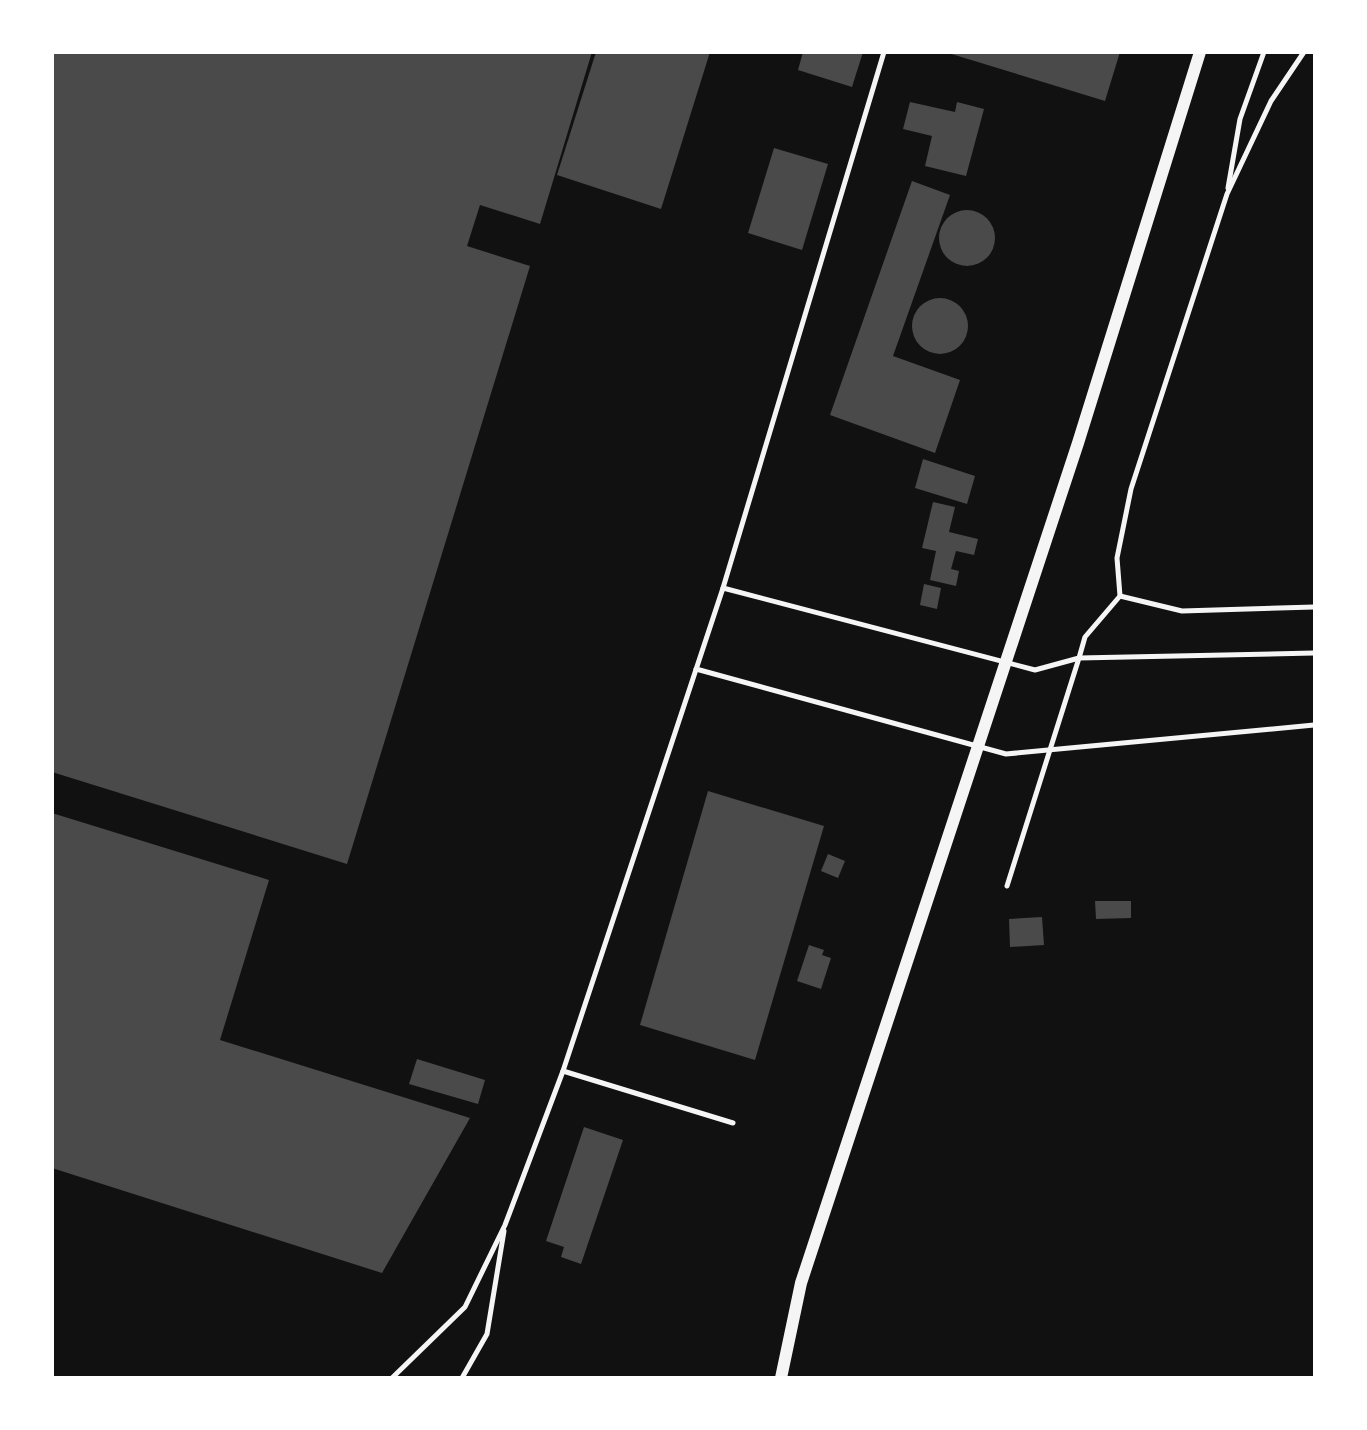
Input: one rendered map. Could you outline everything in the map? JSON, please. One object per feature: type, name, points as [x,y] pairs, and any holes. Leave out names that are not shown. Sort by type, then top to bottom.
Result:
[{"type":"street","points":[[781,1377],[801,1283],[1078,443],[1200,52]]},
{"type":"lane","points":[[392,1377],[465,1307],[505,1225],[563,1072],[723,588],[884,52]]},
{"type":"lane","points":[[1227,194],[1240,120],[1264,52]]},
{"type":"lane","points":[[1007,886],[1085,637],[1120,596],[1117,558],[1131,489],[1227,194],[1271,101],[1304,52]]},
{"type":"lane","points":[[723,588],[1035,670],[1079,658],[1314,653]]},
{"type":"lane","points":[[1120,596],[1182,611],[1314,607]]},
{"type":"lane","points":[[696,669],[1006,754],[1314,725]]},
{"type":"lane","points":[[563,1072],[733,1123]]},
{"type":"lane","points":[[462,1377],[487,1335],[505,1225]]},
{"type":"building","points":[[52,52],[592,52],[540,224],[480,205],[467,246],[530,266],[347,864],[52,772]]},
{"type":"building","points":[[596,52],[710,52],[661,209],[557,175]]},
{"type":"building","points":[[803,52],[863,52],[852,87],[798,70]]},
{"type":"building","points":[[945,52],[1120,52],[1105,101]]},
{"type":"building","points":[[910,102],[955,112],[957,102],[984,109],[966,176],[925,166],[932,136],[903,129]]},
{"type":"building","points":[[774,148],[828,164],[802,250],[748,233]]},
{"type":"building","points":[[912,181],[950,195],[893,356],[960,380],[935,453],[830,415]]},
{"type":"building","points":[[967,210],[978,212],[987,218],[993,227],[993,249],[987,258],[978,264],[967,266],[956,264],[947,258],[941,249],[939,238],[941,227],[947,218],[956,212]]},
{"type":"building","points":[[934,298],[946,298],[956,302],[964,310],[968,326],[964,342],[956,350],[946,354],[934,354],[924,350],[916,342],[912,332],[912,320],[916,310],[924,302]]},
{"type":"building","points":[[923,459],[975,476],[967,504],[915,488]]},
{"type":"building","points":[[933,502],[955,507],[949,532],[978,539],[974,555],[956,551],[951,569],[959,571],[956,586],[930,580],[936,551],[922,548]]},
{"type":"building","points":[[924,584],[941,588],[937,609],[920,605]]},
{"type":"building","points":[[708,791],[824,826],[755,1060],[640,1025]]},
{"type":"building","points":[[52,813],[269,880],[220,1040],[470,1118],[382,1273],[52,1168]]},
{"type":"building","points":[[828,854],[845,861],[838,878],[821,871]]},
{"type":"building","points":[[1095,901],[1131,901],[1131,918],[1096,919]]},
{"type":"building","points":[[1042,917],[1044,945],[1010,947],[1009,919]]},
{"type":"building","points":[[809,945],[824,950],[822,955],[831,958],[821,989],[797,981]]},
{"type":"building","points":[[417,1059],[485,1080],[478,1104],[409,1084]]},
{"type":"building","points":[[584,1127],[623,1140],[581,1264],[561,1257],[564,1247],[546,1241]]}]
